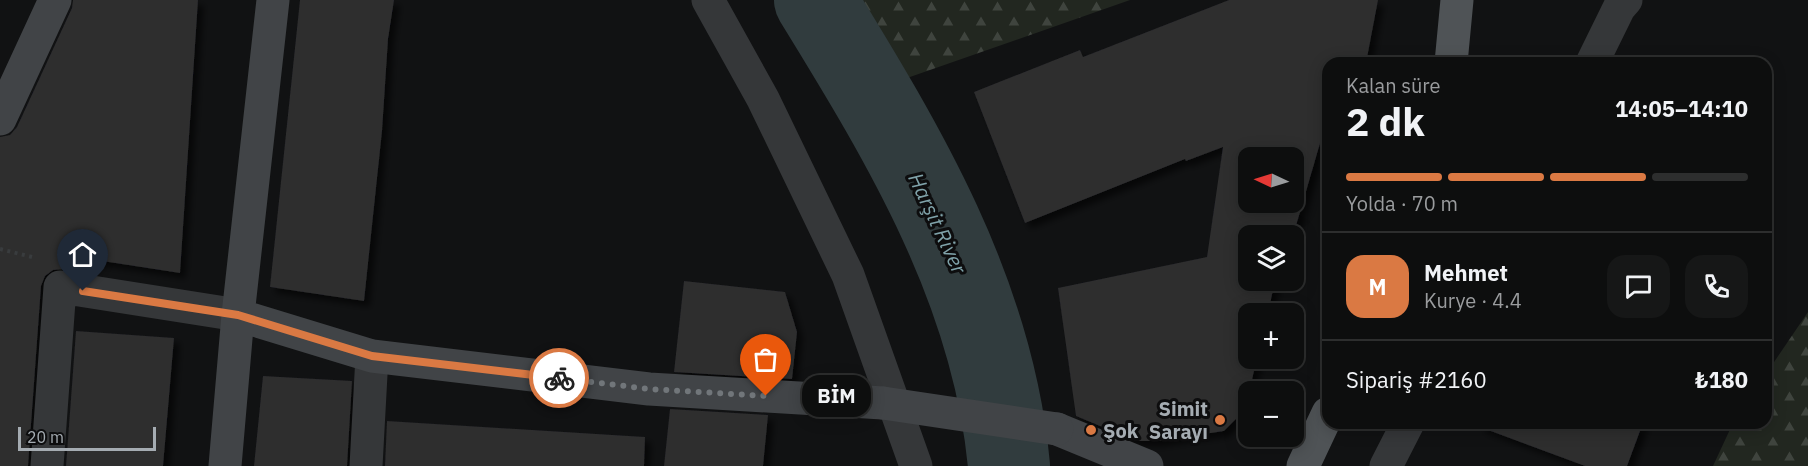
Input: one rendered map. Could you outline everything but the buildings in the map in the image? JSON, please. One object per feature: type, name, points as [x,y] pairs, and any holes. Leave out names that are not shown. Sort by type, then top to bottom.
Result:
[{"type":"main road","points":[[0,119],[55,0]]},
{"type":"main road","points":[[225,466],[238,315],[273,0]]},
{"type":"main road","points":[[1452,57],[1457,0]]},
{"type":"main road","points":[[238,315],[372,356],[649,389],[883,403],[1057,429],[1147,466]]},
{"type":"main road","points":[[1303,466],[1322,426]]},
{"type":"street","points":[[708,0],[763,99],[848,275],[916,466]]},
{"type":"street","points":[[1595,57],[1619,8],[1626,0]]},
{"type":"street","points":[[47,466],[60,288],[238,315]]},
{"type":"street","points":[[366,466],[372,356]]},
{"type":"street","points":[[1386,466],[1405,429]]},
{"type":"path","points":[[0,249],[34,257]]},
{"type":"green space","points":[[842,0],[1130,0],[887,85]]},
{"type":"green space","points":[[1808,312],[1808,466],[1713,466],[1730,429],[1772,429],[1772,365]]},
{"type":"waterway","name":"Harşit River","points":[[815,0],[881,110],[940,222],[985,340],[1000,402],[1009,466]]},
{"type":"way so far","points":[[559,378],[649,389],[766,396]]},
{"type":"place","name":"BİM","points":[[766,396]]},
{"type":"place","name":"Simit Sarayı","points":[[1220,420]]},
{"type":"place","name":"Şok","points":[[1091,430]]},
{"type":"route","points":[[83,291],[238,315],[372,356],[559,378]]}]
